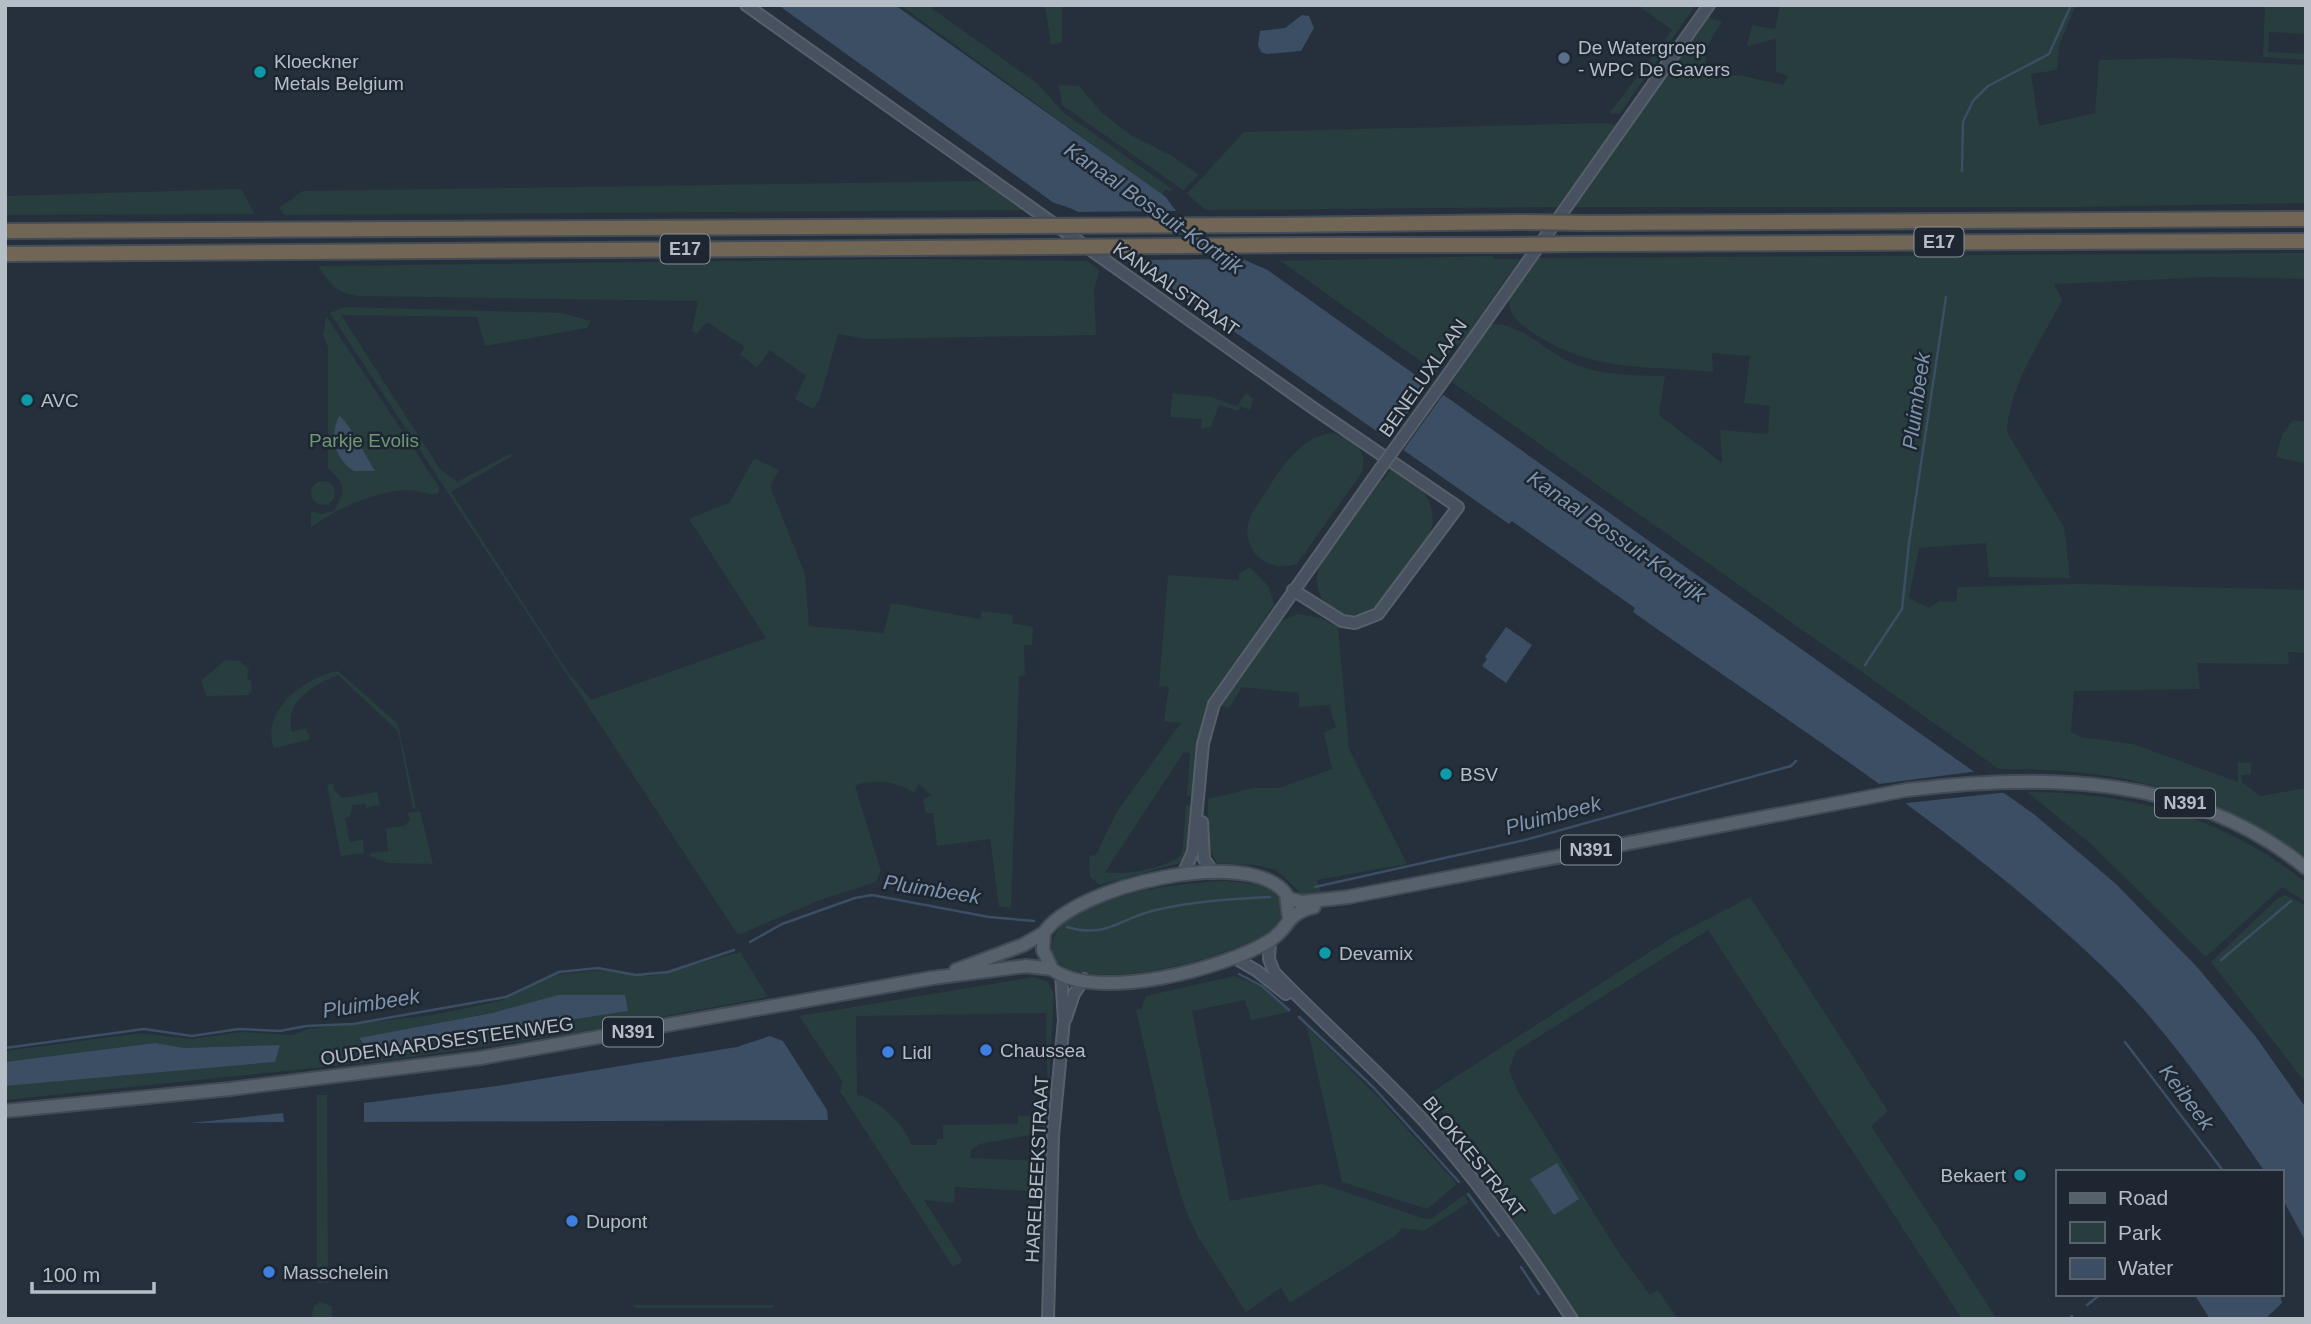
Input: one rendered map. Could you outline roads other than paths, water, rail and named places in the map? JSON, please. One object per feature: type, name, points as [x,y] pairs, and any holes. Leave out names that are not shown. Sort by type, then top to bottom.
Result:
[{"type":"highway","name":"E17","points":[[5,232],[2306,219]]},
{"type":"highway","name":"E17","points":[[5,254],[2306,241]]},
{"type":"main road","name":"N391","points":[[1056,971],[1084,979],[1123,981],[1167,977],[1235,958],[1270,941],[1289,918],[1303,909],[1348,897],[1835,804],[1977,782],[2049,780],[2120,786],[2192,805],[2260,836],[2306,868]]},
{"type":"main road","name":"N391","points":[[1044,933],[1059,915],[1095,897],[1129,885],[1183,874],[1214,873],[1269,880],[1282,890],[1287,898],[1302,902],[1348,897]]},
{"type":"main road","points":[[1287,898],[1289,918]]},
{"type":"main road","points":[[1044,933],[1043,950],[1056,971]]},
{"type":"main road","name":"OUDENAARDSESTEENWEG","points":[[932,978],[1023,944],[1044,933]]},
{"type":"main road","name":"OUDENAARDSESTEENWEG","points":[[5,1111],[266,1085],[480,1058],[932,978],[1026,966],[1056,971]]},
{"type":"street","name":"KANAALSTRAAT","points":[[746,5],[1316,410],[1458,507],[1393,598],[1378,614],[1355,622],[1331,616],[1293,590]]},
{"type":"street","name":"BENELUXLAAN","points":[[1183,874],[1194,852],[1203,744],[1214,704],[1709,5]]},
{"type":"street","name":"BENELUXLAAN","points":[[1200,785],[1203,852],[1214,873]]},
{"type":"street","name":"BLOKKESTRAAT","points":[[1270,941],[1269,959],[1274,972],[1454,1155],[1504,1219],[1572,1319]]},
{"type":"street","name":"BLOKKESTRAAT","points":[[1235,958],[1257,971],[1334,1031]]},
{"type":"street","name":"HARELBEEKSTRAAT","points":[[1048,1319],[1053,1136],[1064,1020],[1056,971]]},
{"type":"street","name":"HARELBEEKSTRAAT","points":[[1064,1020],[1074,994],[1084,979]]},
{"type":"water","name":"Kanaal Bossuit-Kortrijk","points":[[778,5],[895,5],[1166,197],[1184,218],[1211,239],[1266,269],[2035,815],[2116,884],[2197,967],[2256,1037],[2306,1108],[2306,1242],[2283,1200],[2283,1170],[2264,1170],[2190,1066],[2128,992],[2051,919],[1994,871],[1876,782],[1633,612],[1635,608],[1512,521],[1509,524],[1145,269],[1116,237],[1104,228],[1080,213],[1054,203]]},
{"type":"water","points":[[1302,15],[1309,16],[1314,28],[1301,51],[1267,54],[1261,52],[1258,45],[1260,31],[1285,28]]},
{"type":"water","points":[[339,416],[352,432],[375,471],[354,471],[342,461],[334,439]]},
{"type":"water","points":[[1506,627],[1532,645],[1506,683],[1482,666],[1487,659],[1485,657]]},
{"type":"water","points":[[558,995],[625,995],[628,1011],[369,1051],[359,1038],[492,1013]]},
{"type":"water","points":[[770,1036],[783,1041],[827,1110],[828,1120],[364,1122],[364,1103],[497,1086],[737,1047]]},
{"type":"water","points":[[155,1043],[184,1048],[280,1045],[275,1062],[5,1086],[5,1062]]},
{"type":"water","points":[[283,1113],[284,1122],[190,1123]]},
{"type":"water","points":[[1557,1163],[1579,1199],[1554,1215],[1530,1179]]},
{"type":"water","points":[[2195,1296],[2280,1296],[2282,1303],[2265,1319],[2210,1319]]},
{"type":"waterway","name":"Pluimbeek","points":[[1962,171],[1963,122],[1973,101],[1988,86],[2049,54],[2071,5]]},
{"type":"waterway","name":"Pluimbeek","points":[[1865,665],[1902,609],[1909,543],[1946,297]]},
{"type":"waterway","name":"Pluimbeek","points":[[1315,887],[1525,840],[1791,766],[1796,761]]},
{"type":"waterway","name":"Pluimbeek","points":[[750,942],[782,924],[855,898],[872,895],[989,917],[1034,921]]},
{"type":"waterway","name":"Pluimbeek","points":[[1067,927],[1093,931],[1170,907],[1270,897]]},
{"type":"waterway","name":"Keibeek","points":[[2221,960],[2291,901]]},
{"type":"waterway","name":"Pluimbeek","points":[[5,1048],[144,1029],[192,1036],[239,1029],[280,1031],[306,1026],[353,1024],[506,997],[559,972],[598,968],[636,975],[668,972],[734,950]]},
{"type":"waterway","points":[[1239,974],[1262,986],[1289,1010]]},
{"type":"waterway","points":[[1299,1017],[1373,1087],[1459,1182]]},
{"type":"waterway","name":"Keibeek","points":[[2125,1042],[2222,1170]]},
{"type":"waterway","points":[[1468,1194],[1499,1236]]},
{"type":"waterway","points":[[1521,1267],[1539,1294]]},
{"type":"waterway","name":"Keibeek","points":[[2087,1305],[2098,1296]]},
{"type":"waterway","name":"Keibeek","points":[[2069,1319],[2072,1316]]},
{"type":"place","name":"De Watergroep - WPC De Gavers","points":[[1564,58]]},
{"type":"place","name":"Kloeckner Metals Belgium","points":[[260,72]]},
{"type":"place","name":"AVC","points":[[27,400]]},
{"type":"place","name":"BSV","points":[[1446,774]]},
{"type":"place","name":"Devamix","points":[[1325,953]]},
{"type":"place","name":"Chaussea","points":[[986,1050]]},
{"type":"place","name":"Lidl","points":[[888,1052]]},
{"type":"place","name":"Bekaert","points":[[2020,1175]]},
{"type":"place","name":"Dupont","points":[[572,1221]]},
{"type":"place","name":"Masschelein","points":[[269,1272]]},
{"type":"park label","name":"Parkje Evolis","points":[[364,440]]}]
